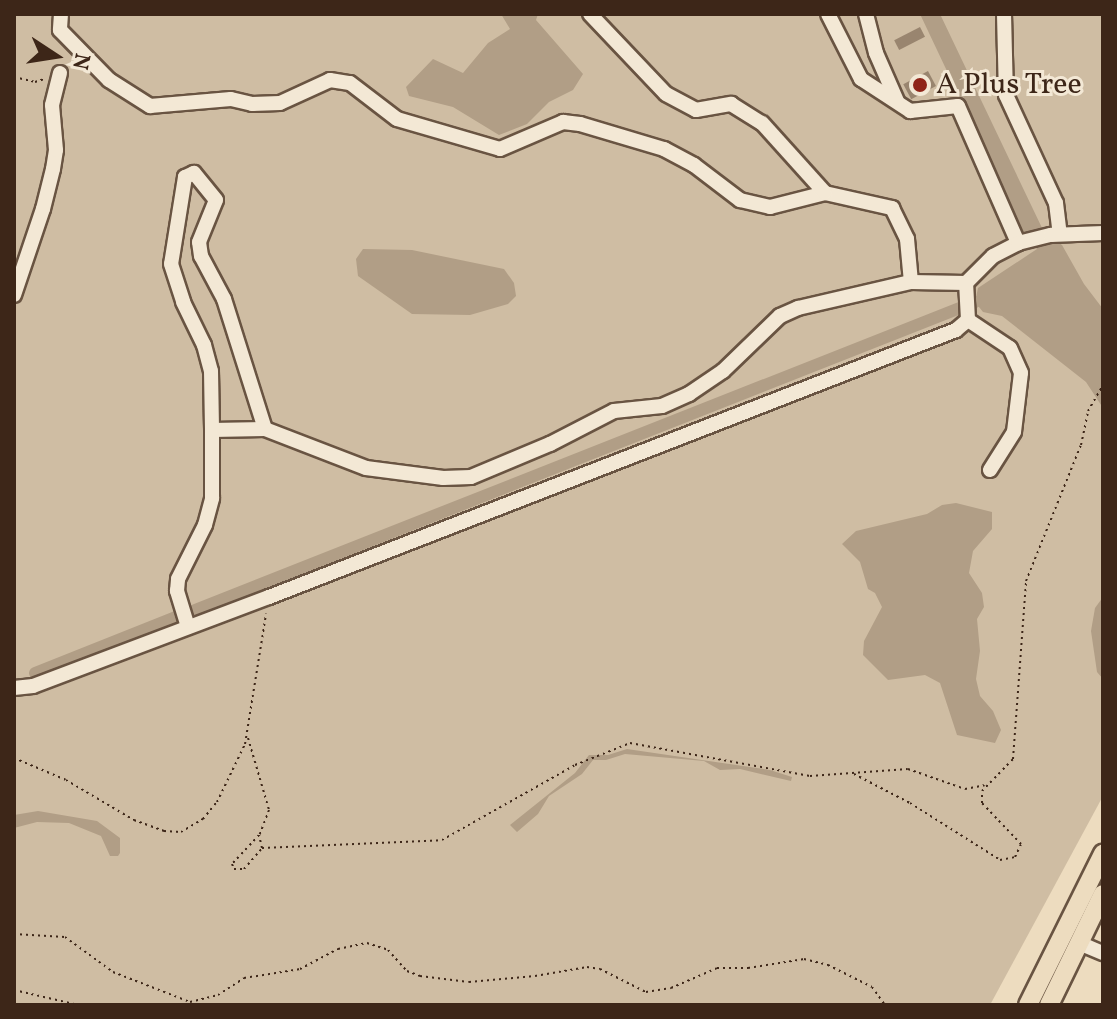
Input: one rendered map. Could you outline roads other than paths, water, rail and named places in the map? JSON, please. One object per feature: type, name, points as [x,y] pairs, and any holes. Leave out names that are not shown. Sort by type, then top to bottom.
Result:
[{"type":"main road","points":[[1028,1005],[1103,854]]},
{"type":"main road","points":[[1049,1005],[1103,894]]},
{"type":"lane","points":[[61,14],[60,30],[109,80],[150,106],[231,99],[252,104],[280,103],[330,80],[350,83],[397,119],[500,149],[563,122],[580,124],[664,149],[694,165],[740,200],[770,207],[825,193],[892,208],[907,239],[911,282]]},
{"type":"lane","points":[[590,14],[666,94],[696,110],[731,104],[762,123],[825,193]]},
{"type":"lane","points":[[828,14],[861,79],[910,111],[958,106],[1022,242]]},
{"type":"lane","points":[[866,14],[876,53],[897,102]]},
{"type":"lane","points":[[1004,14],[1006,95],[1056,203],[1056,234]]},
{"type":"lane","points":[[14,295],[53,169],[56,150],[52,105],[60,73]]},
{"type":"lane","points":[[188,627],[177,591],[178,579],[205,525],[212,498],[211,371],[204,345],[183,302],[171,264],[185,177],[194,173],[216,200],[199,242],[201,256],[224,299],[265,429]]},
{"type":"lane","points":[[212,430],[265,429],[366,468],[443,478],[471,477],[550,444],[614,411],[662,406],[689,394],[723,371],[789,312],[911,282],[966,283],[993,256],[1022,242],[1056,234],[1103,233]]},
{"type":"lane","points":[[966,283],[968,320]]},
{"type":"lane","points":[[968,320],[1010,348],[1021,373],[1014,432],[990,470]]},
{"type":"lane","points":[[14,688],[33,686],[269,597],[956,330],[968,320]]},
{"type":"lane","points":[[1079,943],[1103,953]]},
{"type":"waterway","points":[[195,610],[975,302]]},
{"type":"waterway","points":[[35,673],[176,617]]},
{"type":"place","name":"A Plus Tree","points":[[920,85]]}]
